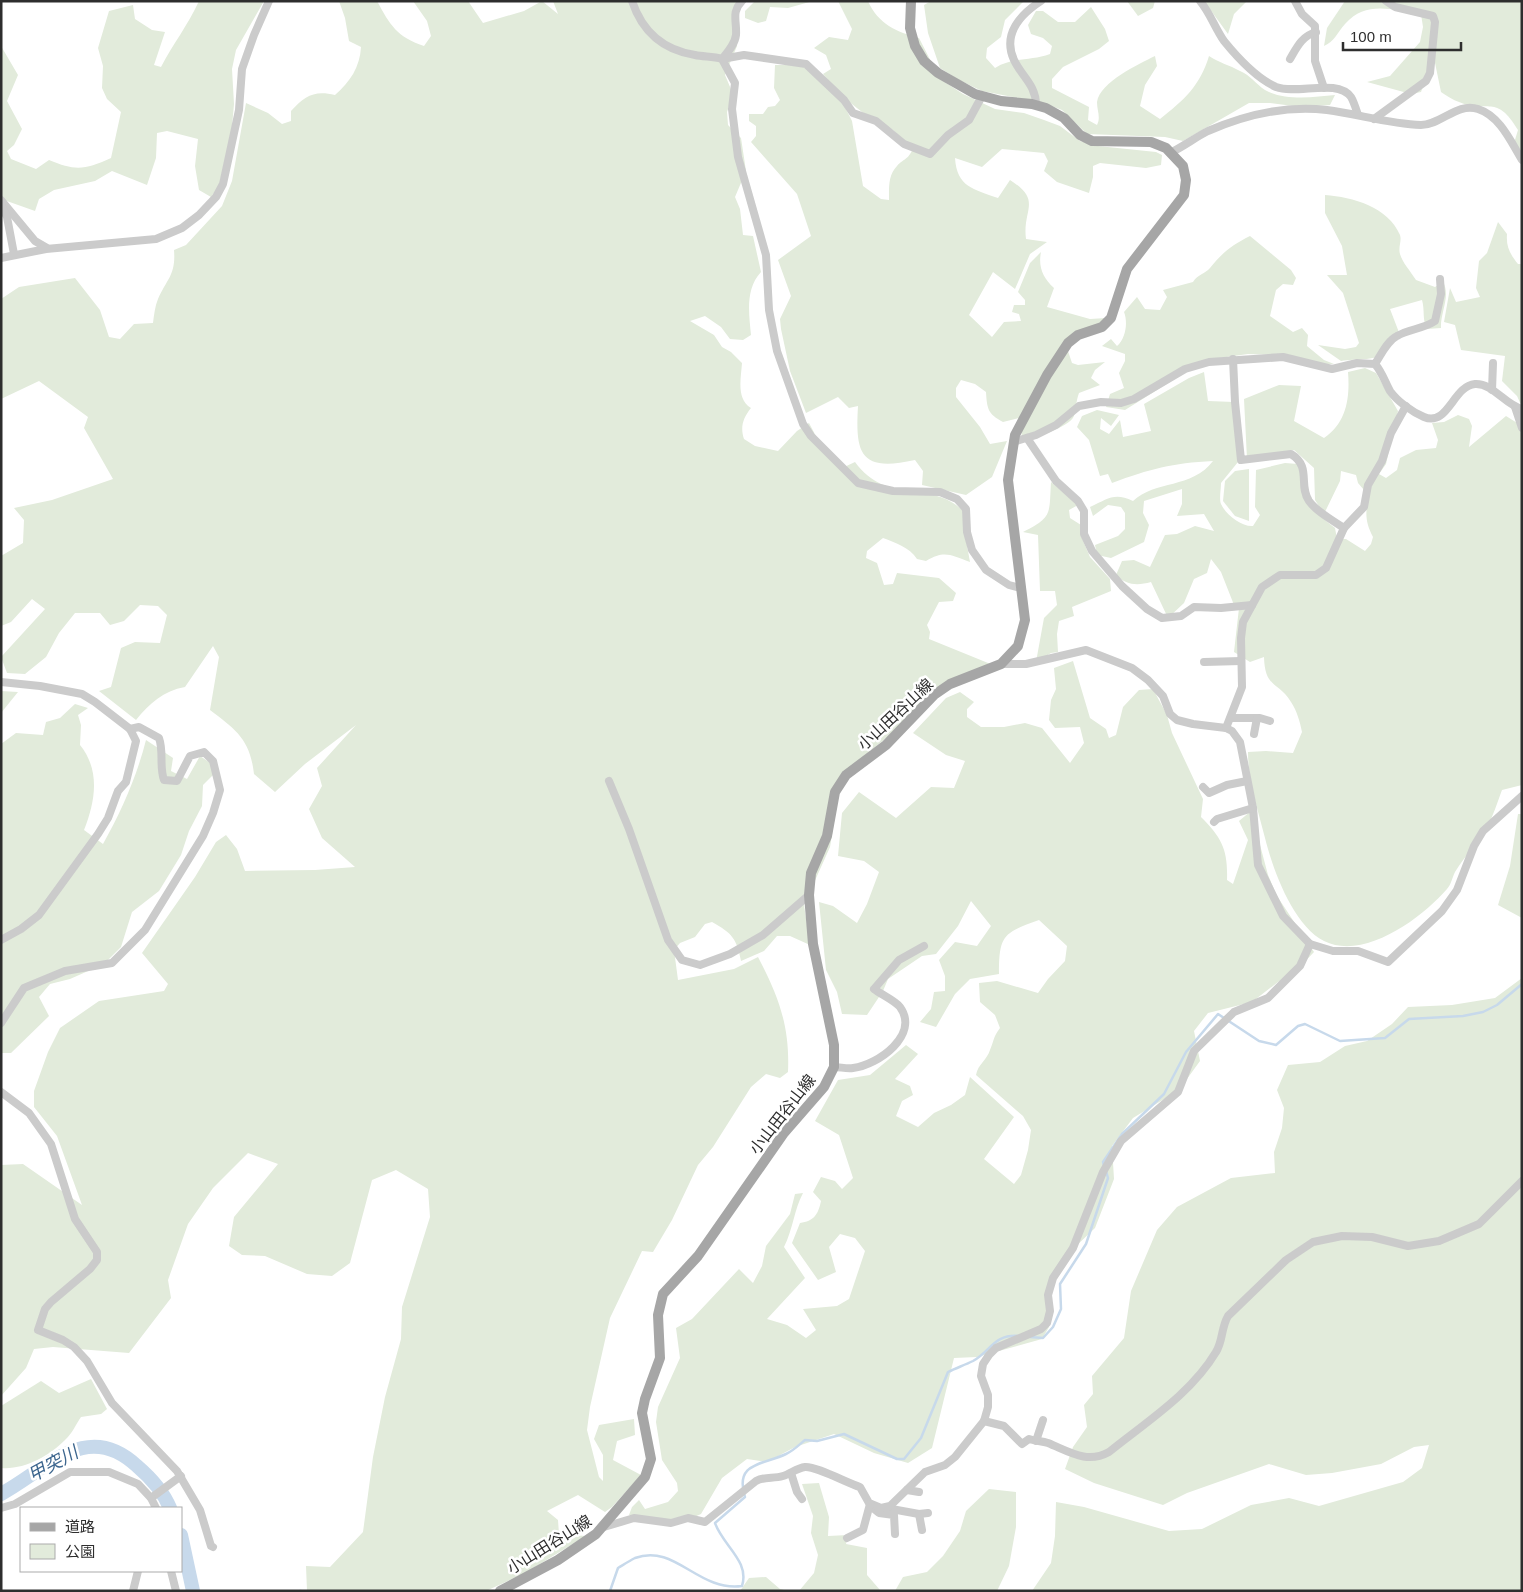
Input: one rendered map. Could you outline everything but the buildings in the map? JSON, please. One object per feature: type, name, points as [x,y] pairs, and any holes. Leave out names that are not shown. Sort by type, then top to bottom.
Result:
[{"type":"main road","points":[[911,1],[910,28],[920,55],[929,65],[952,82],[982,96],[1001,101],[1036,105],[1057,113],[1080,135],[1092,140],[1151,142],[1172,152]]},
{"type":"main road","name":"小山田谷山線","points":[[500,1591],[558,1560],[604,1527],[641,1484],[650,1464],[650,1449],[642,1413],[660,1358],[658,1315],[663,1294],[698,1256],[784,1133],[824,1088],[834,1067],[834,1045],[811,928],[809,895],[811,873],[827,836],[831,806],[842,780],[886,745],[934,694],[950,684],[1001,664],[1013,654],[1022,637],[1024,620],[1008,480],[1013,442],[1023,417],[1068,343],[1078,335],[1102,327],[1111,318],[1127,269],[1181,201],[1186,186],[1185,173],[1181,162],[1172,152]]},
{"type":"street","points":[[1,258],[14,254],[51,249],[146,241],[165,236],[189,223],[216,197],[223,184],[241,97],[242,69],[254,35],[270,1]]},
{"type":"street","points":[[632,1],[644,27],[656,39],[675,50],[722,59],[744,54],[806,64],[844,100],[853,113],[876,120],[904,144],[930,154],[948,135],[969,120],[982,96]]},
{"type":"street","points":[[722,59],[734,40],[734,15],[742,1]]},
{"type":"street","points":[[1036,105],[1034,89],[1015,61],[1011,51],[1013,31],[1018,21],[1023,13],[1041,1]]},
{"type":"street","points":[[1200,1],[1224,40],[1250,69],[1265,80],[1277,87],[1290,89],[1336,88],[1352,98],[1358,115]]},
{"type":"street","points":[[1295,1],[1302,14],[1315,26],[1316,61],[1324,88]]},
{"type":"street","points":[[1374,119],[1426,81],[1430,72],[1436,22],[1434,16],[1395,7],[1386,1]]},
{"type":"street","points":[[1290,59],[1301,41],[1308,34],[1316,32]]},
{"type":"street","points":[[722,59],[735,83],[732,109],[738,157],[766,255],[773,333],[777,351],[803,424],[811,436],[858,483],[893,491],[940,492],[957,499],[966,509],[967,532],[972,550],[986,570],[1009,585],[1020,588]]},
{"type":"street","points":[[1172,152],[1207,132],[1254,114],[1291,109],[1325,110],[1423,125],[1432,123],[1462,108],[1478,109],[1492,118],[1505,131],[1522,160]]},
{"type":"street","points":[[1,200],[35,241],[51,249]]},
{"type":"street","points":[[1,204],[7,217],[14,254]]},
{"type":"street","points":[[1375,364],[1391,341],[1398,335],[1427,326],[1434,321],[1441,294],[1440,279]]},
{"type":"street","points":[[1013,442],[1027,438],[1056,424],[1079,406],[1101,402],[1121,403],[1145,393],[1185,369],[1209,362],[1283,357],[1332,368],[1356,363],[1375,364]]},
{"type":"street","points":[[1234,359],[1242,460],[1291,454],[1298,458],[1304,469],[1307,499],[1316,509],[1344,528]]},
{"type":"street","points":[[1492,390],[1493,363]]},
{"type":"street","points":[[1375,364],[1391,392],[1406,406],[1425,418],[1436,418],[1446,412],[1464,387],[1482,384],[1518,408],[1522,428]]},
{"type":"street","points":[[1226,728],[1232,718],[1242,687],[1243,622],[1262,586],[1280,575],[1316,575],[1326,568],[1344,528],[1364,507],[1368,485],[1382,461],[1391,433],[1406,406]]},
{"type":"street","points":[[1027,438],[1056,481],[1078,500],[1084,511],[1084,534],[1092,551],[1122,586],[1147,609],[1162,618],[1181,616],[1194,607],[1221,608],[1252,605]]},
{"type":"street","points":[[1001,664],[1026,664],[1086,650],[1132,668],[1148,680],[1163,696],[1170,714],[1177,720],[1226,728],[1232,731],[1240,742],[1253,808],[1258,866],[1263,879],[1283,916],[1310,944],[1333,951],[1358,951],[1388,962],[1442,911],[1457,890],[1474,846],[1483,831],[1522,796]]},
{"type":"street","points":[[1204,662],[1242,661]]},
{"type":"street","points":[[1,682],[30,684],[82,694],[96,702],[130,729],[136,741],[134,757],[126,782],[118,791],[98,834],[39,915],[21,930],[1,940]]},
{"type":"street","points":[[1232,718],[1257,718],[1270,721]]},
{"type":"street","points":[[1254,734],[1257,718]]},
{"type":"street","points":[[1,1023],[24,988],[64,971],[112,963],[145,930],[203,836],[220,790],[213,761],[204,752],[190,756],[176,781],[164,780],[161,771],[162,747],[159,738],[139,727],[130,729]]},
{"type":"street","points":[[609,781],[629,829],[668,940],[682,960],[700,965],[730,954],[763,935],[809,895]]},
{"type":"street","points":[[1203,786],[1209,793],[1227,785],[1247,781]]},
{"type":"street","points":[[1214,822],[1217,819],[1253,808]]},
{"type":"street","points":[[884,1507],[890,1506],[925,1472],[945,1465],[984,1421],[988,1407],[988,1395],[981,1376],[983,1364],[996,1348],[1041,1329],[1047,1324],[1050,1311],[1048,1295],[1053,1278],[1073,1248],[1103,1172],[1122,1141],[1178,1092],[1194,1051],[1234,1012],[1268,998],[1300,966],[1310,944]]},
{"type":"street","points":[[834,1067],[853,1069],[870,1063],[894,1047],[904,1030],[905,1020],[899,1007],[874,989],[899,960],[924,946]]},
{"type":"street","points":[[1,1092],[29,1113],[52,1144],[75,1219],[97,1252],[97,1260],[90,1269],[56,1297],[45,1309],[38,1330],[63,1340],[74,1347],[87,1361],[112,1403],[143,1433],[181,1476],[200,1510],[211,1546],[213,1547]]},
{"type":"street","points":[[984,1421],[1004,1426],[1022,1444],[1029,1439],[1048,1443],[1065,1452],[1092,1458],[1109,1452],[1193,1383],[1216,1353],[1223,1324],[1228,1316],[1286,1260],[1312,1242],[1342,1236],[1372,1237],[1408,1246],[1439,1241],[1479,1224],[1522,1181]]},
{"type":"street","points":[[1036,1441],[1043,1420]]},
{"type":"street","points":[[604,1527],[634,1518],[672,1523],[688,1518],[705,1522],[763,1477],[780,1477],[802,1467],[814,1468],[836,1479],[860,1487],[874,1509],[879,1513],[894,1515],[895,1534]]},
{"type":"street","points":[[1,1508],[22,1501],[70,1472],[110,1472],[138,1484],[151,1498],[156,1507]]},
{"type":"street","points":[[792,1473],[797,1492],[802,1499]]},
{"type":"street","points":[[151,1498],[181,1476]]},
{"type":"street","points":[[907,1490],[919,1492]]},
{"type":"street","points":[[872,1505],[919,1514],[928,1513]]},
{"type":"street","points":[[847,1538],[863,1530],[872,1505]]},
{"type":"street","points":[[919,1514],[922,1530]]},
{"type":"street","points":[[132,1591],[138,1572]]},
{"type":"street","points":[[172,1572],[176,1591]]},
{"type":"green space","points":[[199,1],[264,1],[236,50],[232,69],[234,104],[232,127],[219,186],[211,197],[199,190],[195,166],[198,139],[167,131],[157,133],[156,158],[147,185],[112,171],[95,181],[54,190],[39,199],[35,211],[4,200],[1,196],[1,46],[18,75],[7,101],[22,129],[14,145],[7,151],[11,159],[36,169],[49,160],[66,166],[87,167],[111,158],[121,112],[107,99],[102,88],[103,66],[98,48],[109,11],[133,5],[135,19],[152,30],[165,32],[154,65],[161,67]]},
{"type":"green space","points":[[339,1],[377,1],[395,29],[407,39],[424,46],[431,36],[427,21],[413,1],[468,1],[483,23],[524,11],[542,1],[558,14],[553,1],[744,1],[737,11],[737,46],[725,75],[733,94],[727,112],[728,125],[741,138],[746,171],[735,197],[740,209],[743,235],[753,236],[761,272],[752,286],[750,294],[751,335],[743,340],[730,339],[721,327],[705,316],[690,321],[714,335],[722,347],[731,352],[742,363],[741,394],[746,404],[751,408],[743,423],[744,439],[755,446],[778,451],[797,431],[809,423],[826,455],[840,469],[855,462],[868,476],[882,484],[896,489],[939,497],[952,502],[964,512],[964,529],[970,562],[948,555],[938,556],[926,561],[917,559],[906,548],[883,538],[867,551],[866,558],[877,563],[884,585],[893,584],[897,573],[939,578],[956,593],[953,601],[939,602],[927,625],[930,632],[929,639],[993,665],[939,695],[842,774],[830,847],[804,905],[810,945],[790,936],[777,936],[764,951],[741,961],[738,947],[733,937],[712,922],[705,924],[695,937],[680,943],[674,950],[678,980],[734,969],[758,957],[782,1013],[787,1041],[788,1072],[780,1078],[766,1074],[751,1087],[713,1147],[698,1165],[672,1220],[653,1252],[642,1251],[610,1318],[590,1407],[587,1430],[599,1477],[603,1481],[603,1455],[594,1439],[599,1425],[634,1419],[635,1435],[617,1441],[613,1460],[641,1475],[612,1507],[605,1512],[578,1495],[547,1511],[558,1520],[559,1534],[586,1536],[525,1573],[486,1591],[307,1591],[306,1566],[330,1567],[363,1532],[373,1457],[385,1397],[401,1339],[402,1307],[430,1217],[428,1189],[396,1170],[372,1180],[350,1263],[332,1276],[307,1274],[265,1256],[242,1255],[229,1246],[234,1217],[278,1164],[248,1153],[213,1188],[188,1224],[168,1280],[171,1298],[129,1353],[53,1347],[34,1349],[26,1368],[1,1396],[1,1165],[23,1164],[82,1205],[57,1136],[34,1107],[34,1091],[48,1052],[60,1028],[99,1001],[164,991],[168,984],[142,953],[195,877],[216,842],[226,835],[237,849],[245,871],[315,870],[355,867],[322,838],[309,809],[322,786],[317,768],[356,725],[305,764],[275,792],[254,774],[249,752],[240,736],[210,710],[219,657],[213,646],[185,687],[170,691],[158,699],[146,708],[136,720],[99,691],[111,687],[121,648],[135,642],[160,643],[167,615],[158,606],[140,605],[124,621],[110,625],[100,613],[75,613],[59,633],[46,657],[25,674],[7,673],[1,657],[45,609],[32,599],[11,622],[1,626],[1,556],[23,543],[24,520],[14,508],[52,500],[113,479],[84,428],[88,417],[39,381],[1,399],[1,299],[19,287],[75,278],[100,310],[109,337],[120,339],[134,324],[153,323],[157,302],[174,265],[174,250],[186,245],[222,206],[232,181],[246,103],[268,113],[282,124],[291,121],[291,111],[301,101],[321,93],[335,95],[353,74],[359,61],[361,47],[349,41],[345,18]]},
{"type":"green space","points":[[755,1],[813,1],[788,8],[770,7],[766,21],[758,23],[745,18],[745,11]]},
{"type":"green space","points":[[838,1],[868,1],[877,16],[889,26],[919,38],[940,79],[963,94],[995,109],[1024,113],[1060,126],[1080,141],[1098,146],[1156,152],[1162,155],[1161,165],[1146,168],[1100,163],[1093,166],[1093,177],[1089,193],[1057,182],[1044,171],[1048,161],[1044,153],[1002,149],[982,167],[955,158],[959,175],[968,186],[974,189],[998,198],[1010,180],[1020,187],[1029,200],[1026,239],[1047,242],[1030,254],[1015,289],[993,272],[969,315],[992,337],[1004,322],[1021,321],[1019,314],[1012,312],[1014,305],[1025,305],[1025,300],[1018,292],[1030,263],[1041,252],[1040,263],[1042,272],[1054,288],[1047,307],[1090,319],[1106,318],[1104,322],[1065,342],[1072,363],[1078,365],[1105,362],[1095,370],[1091,378],[1100,385],[1079,393],[1074,416],[1065,425],[1050,432],[1021,443],[1022,429],[1019,418],[1003,422],[998,419],[989,410],[986,392],[975,384],[961,380],[956,388],[956,397],[980,427],[990,444],[1007,441],[992,477],[966,495],[922,485],[923,471],[915,460],[883,464],[872,461],[865,456],[860,448],[857,423],[858,406],[849,408],[838,397],[806,413],[790,371],[780,319],[791,296],[778,260],[811,236],[797,194],[751,142],[756,136],[756,126],[749,121],[749,114],[763,114],[768,107],[775,106],[780,100],[774,88],[775,65],[796,65],[813,69],[843,103],[852,121],[863,186],[881,199],[889,200],[892,173],[909,156],[913,149],[893,130],[862,112],[843,97],[823,74],[831,69],[826,55],[814,48],[829,37],[848,40],[852,29]]},
{"type":"green space","points":[[931,1],[1024,1],[1005,20],[1001,37],[987,48],[986,58],[995,68],[1009,62],[1050,54],[1052,46],[1043,38],[1031,34],[1028,25],[1036,11],[1043,11],[1058,22],[1075,22],[1091,7],[1105,29],[1109,41],[1099,49],[1063,67],[1052,79],[1052,88],[1089,107],[1088,120],[1097,125],[1099,117],[1097,102],[1105,88],[1121,74],[1155,56],[1157,66],[1145,85],[1140,106],[1160,119],[1190,92],[1201,76],[1209,56],[1244,73],[1265,90],[1281,96],[1318,97],[1335,95],[1330,105],[1301,107],[1270,103],[1249,103],[1183,141],[1165,137],[1087,134],[1062,110],[1044,103],[982,91],[940,68],[928,33],[924,5]]},
{"type":"green space","points":[[1127,1],[1155,1],[1153,8],[1138,16]]},
{"type":"green space","points":[[1204,1],[1247,1],[1234,14],[1228,34]]},
{"type":"green space","points":[[1345,1],[1522,1],[1522,151],[1514,143],[1518,130],[1504,112],[1497,108],[1459,102],[1441,92],[1434,58],[1421,92],[1411,94],[1367,82],[1390,76],[1420,42],[1423,27],[1421,14],[1380,8],[1371,9],[1353,17],[1324,46],[1327,28]]},
{"type":"green space","points":[[1325,195],[1347,198],[1369,205],[1387,217],[1394,225],[1400,235],[1401,257],[1416,280],[1435,287],[1443,282],[1446,299],[1441,328],[1427,329],[1422,300],[1390,309],[1400,335],[1380,356],[1341,361],[1318,345],[1345,349],[1356,347],[1359,343],[1343,293],[1327,275],[1347,275],[1342,246],[1325,213]]},
{"type":"green space","points":[[1498,222],[1507,234],[1507,243],[1511,254],[1518,264],[1522,264],[1522,407],[1517,396],[1502,381],[1505,356],[1461,350],[1455,325],[1444,322],[1450,288],[1456,302],[1480,297],[1476,288],[1479,261],[1487,253]]},
{"type":"green space","points":[[1250,236],[1291,270],[1296,278],[1293,285],[1283,284],[1276,290],[1270,316],[1293,332],[1302,328],[1308,335],[1307,346],[1324,360],[1334,364],[1315,364],[1285,355],[1248,354],[1205,360],[1125,410],[1106,407],[1110,394],[1124,388],[1119,373],[1125,361],[1125,354],[1102,346],[1111,339],[1117,346],[1120,343],[1125,330],[1126,320],[1124,312],[1137,297],[1145,309],[1160,310],[1167,297],[1163,290],[1193,282],[1208,270],[1228,249]]},
{"type":"green space","points":[[1365,368],[1376,373],[1398,411],[1386,464],[1379,474],[1386,478],[1397,470],[1400,458],[1416,450],[1436,448],[1438,440],[1432,423],[1444,422],[1458,415],[1469,419],[1472,426],[1469,447],[1506,416],[1522,426],[1522,785],[1502,790],[1493,815],[1479,840],[1455,872],[1448,887],[1423,912],[1408,923],[1374,941],[1340,946],[1324,941],[1303,923],[1286,896],[1273,865],[1252,785],[1248,752],[1293,753],[1302,732],[1291,702],[1267,675],[1264,657],[1250,662],[1234,652],[1239,608],[1234,605],[1221,572],[1211,559],[1207,573],[1194,579],[1184,603],[1168,618],[1151,582],[1132,584],[1116,575],[1122,561],[1134,560],[1150,567],[1165,535],[1177,534],[1195,526],[1214,531],[1204,514],[1177,516],[1182,504],[1182,489],[1144,501],[1143,513],[1149,525],[1144,542],[1111,558],[1097,555],[1095,545],[1118,536],[1125,529],[1125,513],[1121,507],[1108,505],[1093,516],[1090,507],[1116,497],[1133,501],[1142,494],[1195,476],[1213,461],[1161,467],[1112,483],[1108,474],[1100,476],[1089,440],[1077,427],[1082,416],[1097,410],[1119,415],[1111,426],[1101,418],[1100,429],[1109,434],[1120,420],[1123,437],[1151,431],[1144,404],[1189,378],[1204,372],[1208,401],[1234,402],[1238,462],[1221,483],[1220,502],[1223,508],[1235,520],[1244,525],[1253,526],[1260,515],[1255,507],[1256,470],[1285,463],[1298,464],[1310,501],[1319,514],[1335,528],[1337,539],[1346,539],[1365,551],[1371,544],[1373,537],[1366,517],[1369,496],[1358,483],[1356,475],[1341,471],[1340,481],[1324,514],[1315,500],[1314,468],[1294,450],[1247,459],[1244,399],[1279,385],[1301,386],[1294,421],[1324,438],[1338,425],[1345,409],[1348,391],[1348,372]]},
{"type":"green space","points":[[1249,469],[1249,521],[1235,516],[1223,501],[1225,481],[1235,471]]},
{"type":"green space","points":[[1051,482],[1078,505],[1069,510],[1070,518],[1081,525],[1081,536],[1090,557],[1110,579],[1111,591],[1072,607],[1074,616],[1059,621],[1057,634],[1058,652],[1051,653],[1036,662],[1044,618],[1057,605],[1055,591],[1040,591],[1038,535],[1023,532],[1040,522],[1048,513]]},
{"type":"green space","points":[[1073,661],[1090,718],[1106,729],[1109,738],[1116,735],[1123,707],[1139,690],[1153,689],[1167,715],[1172,733],[1203,799],[1201,817],[1219,838],[1225,852],[1227,880],[1233,884],[1248,840],[1239,821],[1251,811],[1268,875],[1277,896],[1314,952],[1295,972],[1278,982],[1252,1002],[1208,1013],[1194,1031],[1200,1061],[1179,1090],[1133,1118],[1112,1146],[1114,1179],[1095,1228],[1074,1248],[1052,1284],[1049,1327],[1042,1339],[977,1357],[954,1358],[932,1448],[908,1463],[874,1453],[834,1434],[795,1447],[767,1462],[747,1459],[722,1478],[701,1514],[690,1519],[659,1521],[629,1515],[632,1507],[639,1500],[645,1509],[668,1502],[678,1491],[677,1483],[662,1460],[656,1422],[658,1407],[680,1358],[676,1328],[692,1319],[739,1269],[753,1283],[762,1266],[766,1246],[790,1214],[795,1194],[803,1193],[784,1247],[805,1278],[767,1319],[787,1325],[806,1338],[816,1330],[803,1309],[837,1306],[849,1299],[865,1251],[855,1238],[840,1234],[829,1247],[836,1272],[818,1280],[792,1243],[800,1223],[812,1219],[818,1210],[821,1201],[813,1192],[821,1177],[835,1181],[842,1189],[853,1178],[839,1135],[815,1121],[838,1080],[870,1075],[906,1045],[918,1054],[895,1079],[910,1086],[913,1095],[902,1101],[896,1116],[918,1127],[934,1113],[951,1105],[965,1095],[970,1077],[1014,1117],[984,1159],[1014,1184],[1021,1175],[1031,1130],[1023,1116],[976,1075],[989,1053],[1000,1028],[995,1015],[980,1002],[979,983],[997,981],[1038,993],[1065,961],[1067,946],[1039,920],[1018,928],[1006,937],[1002,943],[999,974],[970,979],[955,994],[936,1027],[920,1022],[931,1009],[934,992],[945,991],[945,976],[939,960],[955,942],[977,946],[991,926],[971,901],[958,926],[936,954],[922,956],[888,979],[883,991],[867,1015],[842,1014],[837,992],[826,970],[819,902],[833,906],[857,923],[867,904],[879,872],[864,861],[838,856],[842,813],[859,792],[896,818],[931,787],[954,788],[965,761],[946,755],[913,733],[946,698],[960,692],[974,702],[967,709],[967,717],[981,727],[1004,727],[1025,723],[1042,728],[1070,763],[1084,743],[1080,727],[1055,728],[1049,720],[1051,700],[1056,689],[1054,668]]},
{"type":"green space","points":[[1,691],[18,692],[1,713]]},
{"type":"green space","points":[[75,704],[88,708],[78,715],[81,725],[80,745],[91,765],[94,787],[91,809],[84,830],[103,844],[128,794],[146,740],[173,758],[171,771],[187,779],[200,756],[219,769],[203,785],[202,806],[189,831],[181,855],[159,891],[132,912],[121,947],[104,964],[70,979],[50,984],[39,997],[49,1016],[11,1053],[1,1053],[1,744],[16,733],[43,735],[46,722],[60,718]]},
{"type":"green space","points":[[1518,814],[1522,814],[1522,918],[1498,905],[1510,866]]},
{"type":"green space","points":[[1522,978],[1522,1591],[1032,1591],[1051,1563],[1055,1536],[1056,1502],[1084,1507],[1169,1531],[1202,1529],[1251,1505],[1289,1498],[1319,1506],[1403,1482],[1422,1468],[1429,1445],[1414,1447],[1381,1464],[1332,1473],[1306,1475],[1269,1464],[1187,1493],[1163,1505],[1094,1483],[1065,1469],[1073,1447],[1087,1427],[1084,1405],[1093,1394],[1092,1376],[1124,1338],[1131,1291],[1157,1230],[1177,1207],[1231,1178],[1275,1173],[1274,1152],[1282,1128],[1284,1108],[1277,1090],[1288,1065],[1320,1062],[1345,1046],[1367,1041],[1392,1024],[1408,1007],[1452,1005],[1495,998]]},
{"type":"green space","points":[[91,1379],[107,1409],[101,1414],[81,1417],[72,1432],[59,1446],[36,1461],[18,1467],[1,1468],[1,1406],[41,1381],[59,1393]]},
{"type":"green space","points":[[819,1483],[829,1517],[828,1536],[848,1535],[846,1544],[867,1548],[867,1575],[880,1590],[885,1591],[799,1591],[814,1573],[818,1555],[811,1533],[813,1516],[802,1484]]},
{"type":"green space","points":[[989,1489],[1016,1492],[1016,1527],[1009,1566],[997,1591],[895,1591],[903,1577],[927,1572],[943,1556],[960,1531],[966,1511]]},
{"type":"green space","points":[[766,1577],[780,1589],[788,1591],[740,1591],[749,1578]]},
{"type":"waterway","points":[[1104,1166],[1103,1162],[1122,1134],[1164,1094],[1186,1052],[1218,1014],[1259,1041],[1276,1045],[1298,1026],[1305,1024],[1340,1041],[1385,1038],[1409,1019],[1463,1016],[1483,1012],[1497,1005],[1522,984]]},
{"type":"waterway","points":[[1030,1337],[1043,1338],[1053,1327],[1061,1309],[1060,1284],[1086,1244],[1108,1178],[1106,1171]]},
{"type":"waterway","points":[[610,1591],[618,1568],[635,1558],[649,1555],[675,1562],[712,1582],[726,1586],[742,1586],[743,1577],[739,1561],[715,1523],[745,1497],[743,1486],[747,1471],[753,1466],[789,1453],[805,1440],[817,1441],[844,1434],[897,1459],[904,1459],[921,1438],[948,1372],[973,1361],[998,1340],[1019,1336]]},
{"type":"waterway","name":"甲突川","points":[[1,1494],[68,1453],[84,1448],[101,1447],[119,1453],[137,1466],[160,1490],[170,1507]]},
{"type":"waterway","name":"甲突川","points":[[182,1540],[193,1591]]}]
